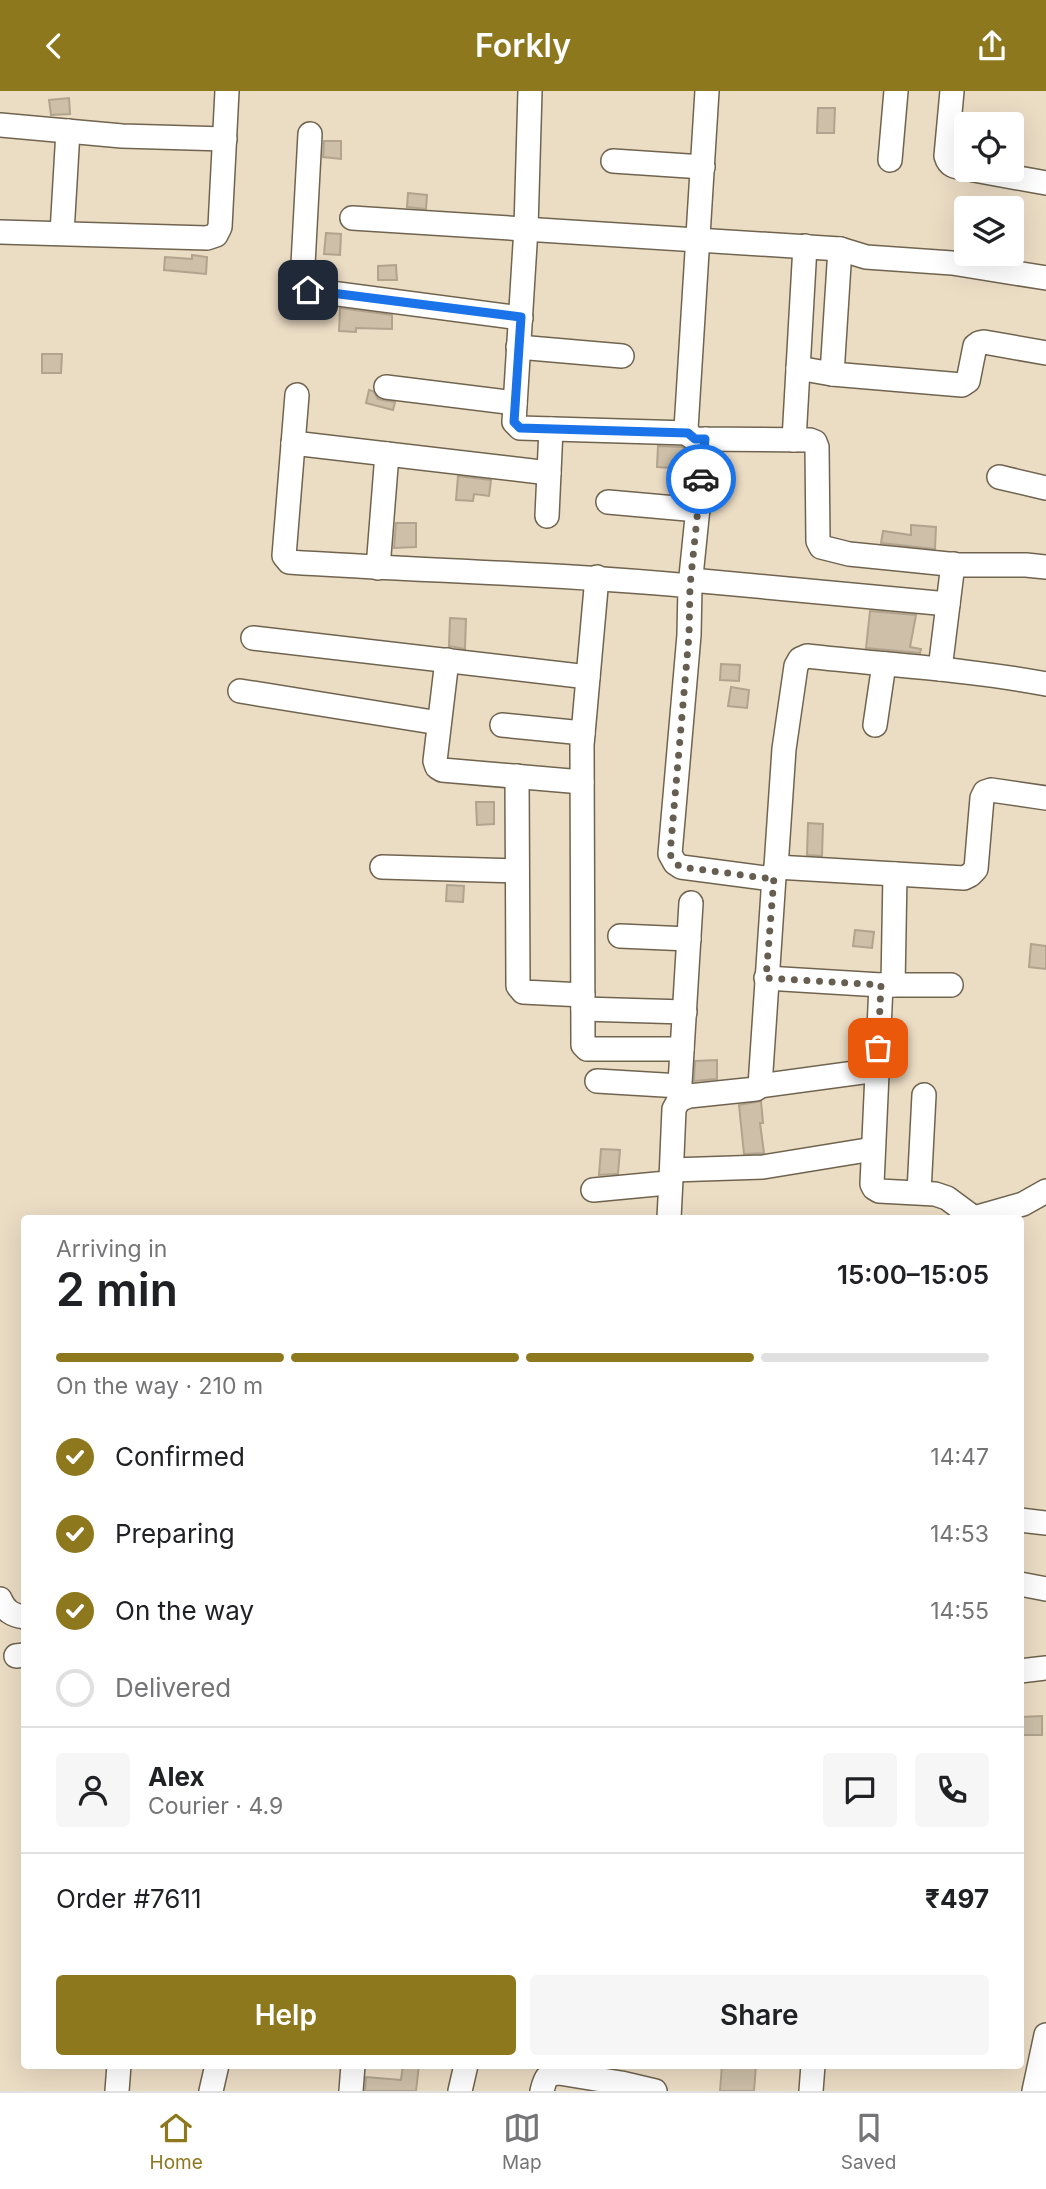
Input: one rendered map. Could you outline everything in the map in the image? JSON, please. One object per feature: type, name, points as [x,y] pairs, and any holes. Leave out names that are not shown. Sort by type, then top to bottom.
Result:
[{"type":"street","points":[[0,232],[207,238],[216,235],[220,227],[227,91]]},
{"type":"street","points":[[530,91],[526,228],[514,422],[516,426],[810,440],[815,442],[817,447],[818,541],[821,547],[849,554],[953,564],[1046,567]]},
{"type":"street","points":[[696,436],[686,429],[707,91]]},
{"type":"street","points":[[890,160],[896,91]]},
{"type":"street","points":[[951,91],[946,156],[948,162],[954,166]]},
{"type":"street","points":[[0,125],[122,136],[225,139]]},
{"type":"street","points":[[62,233],[68,131]]},
{"type":"street","points":[[310,134],[302,283],[304,288],[521,317]]},
{"type":"street","points":[[613,162],[704,167]]},
{"type":"street","points":[[1024,179],[1046,183]]},
{"type":"street","points":[[352,218],[840,249],[866,257],[952,263],[1046,278]]},
{"type":"street","points":[[794,440],[805,246]]},
{"type":"street","points":[[832,374],[840,249]]},
{"type":"street","points":[[798,368],[832,374],[962,385],[968,381],[975,346],[979,342],[1046,353]]},
{"type":"street","points":[[518,347],[622,356]]},
{"type":"street","points":[[386,387],[515,403]]},
{"type":"street","points":[[297,395],[284,556],[289,562],[597,577],[948,604]]},
{"type":"street","points":[[547,516],[551,429]]},
{"type":"street","points":[[696,436],[698,510],[670,854],[675,863],[681,867],[765,878],[775,872],[964,878],[976,869],[982,798],[985,792],[991,790],[1046,798]]},
{"type":"street","points":[[293,443],[549,473]]},
{"type":"street","points":[[378,568],[387,454]]},
{"type":"street","points":[[999,477],[1046,488]]},
{"type":"street","points":[[608,502],[698,510]]},
{"type":"street","points":[[940,669],[953,564]]},
{"type":"street","points":[[597,577],[583,733],[583,1045],[587,1049],[682,1049]]},
{"type":"street","points":[[253,638],[588,677]]},
{"type":"street","points":[[760,1086],[784,749],[796,666],[800,659],[807,656],[940,669],[1046,684]]},
{"type":"street","points":[[447,660],[435,761],[437,767],[442,770],[582,782]]},
{"type":"street","points":[[875,725],[884,664]]},
{"type":"street","points":[[240,691],[439,723]]},
{"type":"street","points":[[502,726],[583,733]]},
{"type":"street","points":[[517,776],[519,990],[583,1002],[685,1012]]},
{"type":"street","points":[[382,867],[517,871]]},
{"type":"street","points":[[895,874],[887,985],[877,1070],[872,1184],[879,1191],[934,1193],[947,1198],[970,1215]]},
{"type":"street","points":[[669,1215],[674,1109],[680,1093],[691,903]]},
{"type":"street","points":[[620,936],[689,939]]},
{"type":"street","points":[[766,978],[887,985],[951,985]]},
{"type":"street","points":[[597,1081],[689,1096],[756,1089],[760,1086],[877,1070]]},
{"type":"street","points":[[919,1192],[924,1095]]},
{"type":"street","points":[[593,1190],[661,1185],[671,1175],[763,1167],[873,1149]]},
{"type":"street","points":[[984,1215],[1023,1204],[1046,1191]]},
{"type":"street","points":[[1024,1520],[1046,1523]]},
{"type":"street","points":[[1024,1585],[1046,1589]]},
{"type":"street","points":[[0,1599],[12,1614],[21,1616]]},
{"type":"street","points":[[1024,1671],[1046,1668]]},
{"type":"street","points":[[1034,2091],[1046,2035]]},
{"type":"street","points":[[117,2091],[119,2069]]},
{"type":"street","points":[[211,2091],[216,2069]]},
{"type":"street","points":[[351,2091],[353,2069]]},
{"type":"street","points":[[460,2091],[465,2069]]},
{"type":"street","points":[[811,2091],[813,2069]]},
{"type":"street","points":[[542,2091],[545,2079],[551,2073],[559,2073],[655,2091]]},
{"type":"building","points":[[69,98],[70,114],[51,115],[49,100]]},
{"type":"building","points":[[818,108],[835,108],[834,133],[817,133]]},
{"type":"building","points":[[324,141],[341,141],[341,159],[323,157]]},
{"type":"building","points":[[408,193],[427,195],[426,209],[407,207]]},
{"type":"building","points":[[326,233],[341,234],[340,255],[324,254]]},
{"type":"building","points":[[192,255],[207,257],[206,274],[164,270],[165,257],[192,259]]},
{"type":"building","points":[[396,265],[397,280],[378,280],[378,266]]},
{"type":"building","points":[[340,308],[392,315],[392,329],[356,328],[356,332],[339,331]]},
{"type":"building","points":[[42,354],[62,354],[61,373],[42,373]]},
{"type":"building","points":[[369,390],[373,391],[378,399],[395,402],[393,410],[366,403]]},
{"type":"building","points":[[658,446],[682,447],[688,451],[687,469],[657,467]]},
{"type":"building","points":[[458,476],[491,480],[489,496],[474,494],[473,501],[456,500]]},
{"type":"building","points":[[396,523],[416,523],[416,547],[394,548]]},
{"type":"building","points":[[911,525],[936,527],[935,549],[881,543],[883,531],[911,535]]},
{"type":"building","points":[[870,611],[916,615],[910,647],[921,649],[920,653],[866,648]]},
{"type":"building","points":[[450,618],[466,619],[465,649],[449,646]]},
{"type":"building","points":[[721,664],[740,665],[739,681],[720,680]]},
{"type":"building","points":[[731,687],[749,690],[747,708],[728,706]]},
{"type":"building","points":[[476,802],[494,802],[494,824],[477,825]]},
{"type":"building","points":[[808,823],[823,824],[822,856],[807,855]]},
{"type":"building","points":[[447,885],[464,886],[463,902],[446,901]]},
{"type":"building","points":[[855,930],[874,932],[872,948],[853,946]]},
{"type":"building","points":[[1031,944],[1046,946],[1046,969],[1029,967]]},
{"type":"building","points":[[717,1060],[717,1079],[694,1081],[695,1061]]},
{"type":"building","points":[[761,1101],[763,1123],[760,1123],[764,1153],[744,1154],[739,1105]]},
{"type":"building","points":[[601,1149],[620,1150],[618,1174],[599,1175]]},
{"type":"building","points":[[1042,1716],[1042,1735],[1024,1735],[1024,1717]]},
{"type":"building","points":[[402,2069],[419,2069],[416,2091],[365,2091],[366,2077],[401,2080]]},
{"type":"building","points":[[722,2069],[756,2069],[754,2091],[720,2091]]},
{"type":"way so far","points":[[701,479],[690,586],[689,635],[670,854],[681,867],[774,877],[766,978],[881,985],[878,1048]]},
{"type":"route","points":[[308,290],[521,317],[514,422],[516,426],[688,433],[695,439],[705,439],[701,479]]}]
